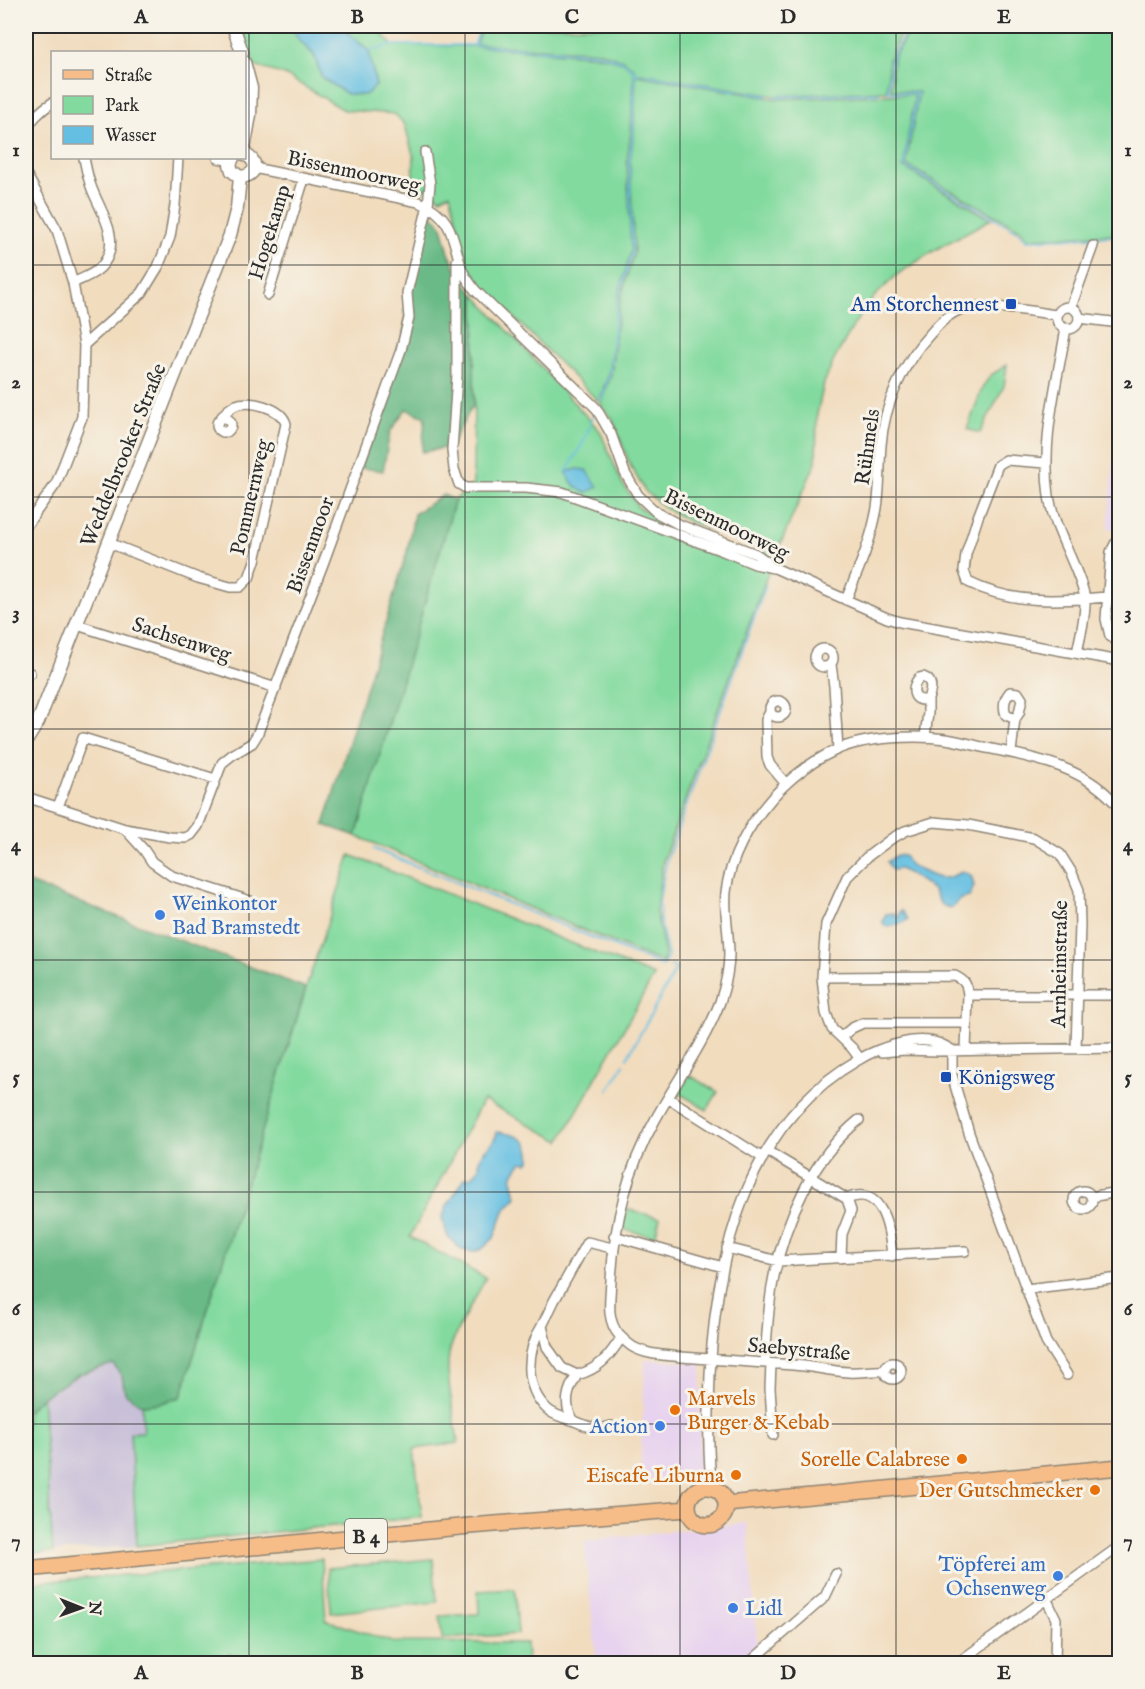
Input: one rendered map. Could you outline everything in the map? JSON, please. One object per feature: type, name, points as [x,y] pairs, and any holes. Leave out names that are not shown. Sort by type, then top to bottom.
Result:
[{"type":"main road","points":[[726,1504],[1119,1467]]},
{"type":"main road","points":[[704,1487],[719,1491],[726,1504],[721,1520],[713,1525],[705,1526],[697,1523],[691,1517],[688,1509],[688,1501],[692,1495],[704,1487]]},
{"type":"main road","name":"B 4","points":[[26,1569],[596,1515],[688,1509]]},
{"type":"street","points":[[233,26],[242,51]]},
{"type":"street","points":[[246,69],[251,87],[246,138]]},
{"type":"street","points":[[26,132],[28,125],[51,104]]},
{"type":"street","name":"Bissenmoor","points":[[26,797],[125,829],[186,838],[198,826],[222,763],[252,744],[323,564],[401,350],[409,318],[407,293],[428,205],[430,184],[425,152]]},
{"type":"street","points":[[232,159],[232,171],[240,177],[247,176],[254,168],[253,160],[246,155]]},
{"type":"street","points":[[73,284],[104,264],[111,247],[110,228],[91,187],[84,159]]},
{"type":"street","points":[[84,345],[142,293],[159,267],[172,226],[178,159]]},
{"type":"street","name":"Bissenmoorweg","points":[[254,168],[419,202],[428,205],[440,214],[449,225],[463,272],[475,290],[596,408],[611,434],[625,473],[638,495],[657,513],[680,525],[756,554],[777,568],[900,622],[1119,661]]},
{"type":"street","points":[[26,174],[57,230],[73,284],[84,345],[82,417],[56,484],[26,526]]},
{"type":"street","name":"Weddelbrooker Straße","points":[[26,741],[38,722],[230,235],[237,208],[240,177]]},
{"type":"street","name":"Hogekamp","points":[[268,295],[304,178]]},
{"type":"street","points":[[1071,307],[1093,246]]},
{"type":"street","points":[[457,250],[457,375],[452,450],[454,469],[459,484],[466,488],[526,488],[562,492],[755,564],[777,568]]},
{"type":"street","name":"Rühmels","points":[[846,600],[876,518],[881,442],[890,404],[917,348],[944,318],[962,308],[981,306],[1057,315]]},
{"type":"street","points":[[1071,307],[1077,311],[1079,318],[1073,327],[1066,328],[1060,325],[1057,315],[1063,308],[1071,307]]},
{"type":"street","points":[[1079,318],[1119,323]]},
{"type":"street","points":[[1066,328],[1051,409],[1046,463],[1049,498],[1057,527],[1080,580],[1085,599],[1077,653]]},
{"type":"street","name":"Pommernweg","points":[[109,543],[230,588],[240,587],[249,578],[255,561],[286,424],[285,420],[274,410],[246,403],[226,411],[221,418]]},
{"type":"street","points":[[1046,463],[1006,460],[998,465],[966,554],[964,571],[968,582],[981,589],[1040,601],[1108,597]]},
{"type":"street","points":[[1119,544],[1115,544],[1111,552],[1106,619],[1110,636],[1119,643]]},
{"type":"street","name":"Sachsenweg","points":[[77,625],[276,688]]},
{"type":"street","points":[[831,665],[838,749]]},
{"type":"street","points":[[925,738],[928,699]]},
{"type":"street","points":[[770,712],[766,720],[767,757],[770,765],[786,784]]},
{"type":"street","points":[[1011,752],[1015,719]]},
{"type":"street","points":[[58,807],[84,738],[215,779]]},
{"type":"street","points":[[572,1420],[567,1410],[567,1396],[572,1382],[577,1375],[595,1368],[606,1359],[621,1338],[615,1330],[609,1313],[612,1248],[625,1191],[638,1154],[708,1027],[723,992],[729,957],[726,891],[735,858],[749,830],[771,799],[806,768],[838,749],[876,740],[925,738],[1025,755],[1065,768],[1115,796],[1119,809]]},
{"type":"street","name":"Arnheimstraße","points":[[860,1059],[832,1029],[826,1013],[822,977],[826,924],[847,877],[867,857],[905,831],[934,822],[968,825],[1034,837],[1060,854],[1072,873],[1078,890],[1080,925],[1076,1048]]},
{"type":"street","name":"Bissenmoor","points":[[125,829],[152,862],[172,876],[250,901]]},
{"type":"street","points":[[144,850],[151,833]]},
{"type":"street","points":[[822,977],[955,976],[964,980],[967,984],[968,995],[966,1050]]},
{"type":"street","points":[[968,995],[1119,995]]},
{"type":"street","points":[[841,1037],[863,1023],[967,1023]]},
{"type":"street","points":[[712,1488],[709,1428],[711,1359],[716,1308],[727,1248],[746,1191],[765,1154],[786,1123],[813,1092],[841,1070],[870,1053],[904,1050],[1119,1048]]},
{"type":"street","points":[[952,1050],[952,1075],[969,1133],[1048,1348],[1067,1376]]},
{"type":"street","points":[[668,1098],[847,1199],[851,1211],[842,1234],[841,1258]]},
{"type":"street","points":[[773,1436],[768,1363],[769,1311],[778,1261],[792,1216],[811,1178],[828,1152],[859,1120]]},
{"type":"street","points":[[1091,1197],[1119,1193]]},
{"type":"street","points":[[847,1199],[859,1195],[878,1204],[885,1216],[891,1239],[892,1256]]},
{"type":"street","points":[[614,1236],[723,1267]]},
{"type":"street","points":[[611,1426],[597,1428],[558,1416],[547,1410],[535,1393],[530,1379],[532,1345],[587,1242],[612,1248]]},
{"type":"street","points":[[727,1248],[778,1261],[965,1251]]},
{"type":"street","points":[[1026,1289],[1119,1278]]},
{"type":"street","points":[[542,1326],[547,1347],[562,1368],[577,1375]]},
{"type":"street","name":"Saebystraße","points":[[621,1338],[634,1348],[653,1353],[851,1372],[885,1371]]},
{"type":"street","points":[[956,1664],[1119,1546]]},
{"type":"street","points":[[748,1664],[825,1597],[836,1574]]},
{"type":"street","points":[[1046,1598],[1056,1619],[1055,1664]]},
{"type":"shaded area","points":[[1119,399],[1120,530],[1119,531],[1108,528]]},
{"type":"shaded area","points":[[645,1359],[702,1363],[700,1472],[694,1473],[694,1479],[640,1479]]},
{"type":"shaded area","points":[[113,1364],[122,1376],[125,1393],[142,1405],[143,1432],[130,1434],[137,1546],[53,1552],[42,1397],[79,1374]]},
{"type":"shaded area","points":[[747,1523],[758,1651],[741,1663],[597,1663],[584,1541]]},
{"type":"green space","points":[[240,26],[292,26],[299,40],[314,55],[322,78],[376,86],[368,50],[340,26],[375,26],[392,45],[474,46],[600,56],[622,62],[632,69],[634,72],[631,132],[627,161],[631,251],[618,297],[608,376],[598,401],[482,286],[468,265],[450,193],[440,198],[428,187],[419,194],[406,193],[413,175],[414,158],[405,125],[395,114],[344,110],[285,75],[254,66]]},
{"type":"green space","points":[[482,26],[904,26],[889,59],[887,91],[775,96],[635,72],[634,68],[623,60],[601,52],[476,44]]},
{"type":"green space","points":[[911,26],[1119,26],[1119,234],[1028,238],[1021,230],[906,165],[919,92],[891,90],[893,59]]},
{"type":"green space","points":[[636,75],[776,99],[915,94],[903,167],[991,219],[899,273],[874,297],[855,323],[824,383],[817,414],[816,462],[774,559],[751,544],[688,521],[665,508],[645,491],[631,467],[612,418],[600,404],[611,376],[621,297],[634,252],[630,162],[634,131]]},
{"type":"green space","points":[[431,214],[442,226],[449,253],[460,277],[475,295],[474,403],[450,447],[422,452],[425,417],[406,409],[390,432],[383,471],[360,468],[403,349],[408,294],[428,217]]},
{"type":"green space","points":[[475,295],[600,431],[622,483],[639,508],[693,535],[753,555],[771,565],[663,861],[656,911],[665,954],[663,963],[356,836],[455,500],[473,484]]},
{"type":"green space","points":[[1007,365],[1004,386],[980,433],[967,429],[983,386],[991,375]]},
{"type":"green space","points":[[443,495],[455,500],[356,836],[324,825],[407,552],[414,514]]},
{"type":"green space","points":[[350,855],[654,976],[560,1141],[483,1100],[410,1237],[486,1278],[460,1326],[449,1354],[449,1386],[458,1443],[414,1449],[422,1517],[137,1546],[130,1433],[143,1432],[142,1405],[161,1403],[181,1397],[306,988]]},
{"type":"green space","points":[[26,882],[306,988],[181,1397],[161,1403],[142,1405],[125,1393],[122,1376],[113,1364],[79,1374],[42,1397],[26,1412]]},
{"type":"green space","points":[[689,1075],[718,1092],[707,1110],[679,1093]]},
{"type":"green space","points":[[627,1209],[660,1218],[655,1237],[622,1229]]},
{"type":"green space","points":[[42,1397],[53,1552],[26,1554],[26,1412]]},
{"type":"green space","points":[[322,1559],[326,1620],[392,1642],[526,1643],[527,1663],[261,1664],[229,1654],[229,1658],[248,1663],[26,1663],[26,1583]]},
{"type":"green space","points":[[433,1559],[437,1602],[331,1613],[328,1568]]},
{"type":"green space","points":[[515,1589],[518,1634],[442,1639],[440,1616],[479,1614],[478,1591]]},
{"type":"water","points":[[291,26],[340,26],[369,51],[376,86],[365,95],[347,94],[322,78],[314,55],[299,40]]},
{"type":"water","points":[[577,469],[586,470],[598,487],[586,493],[576,487],[566,472]]},
{"type":"water","points":[[897,855],[904,856],[913,867],[938,878],[950,877],[962,872],[971,875],[974,886],[969,897],[960,899],[952,908],[946,907],[940,903],[933,890],[913,876],[900,869],[892,870],[887,862]]},
{"type":"water","points":[[902,911],[908,919],[904,922],[894,926],[883,924],[886,914],[895,913],[895,916],[899,917],[899,912]]},
{"type":"water","points":[[497,1132],[511,1134],[522,1139],[529,1147],[530,1161],[522,1162],[513,1175],[517,1197],[504,1211],[494,1238],[482,1249],[473,1252],[462,1250],[448,1237],[442,1218],[465,1178],[472,1177],[479,1168],[482,1154],[494,1140]]},
{"type":"waterway","points":[[381,48],[392,45],[474,45],[481,26]]},
{"type":"waterway","points":[[909,26],[891,59],[888,92],[917,93],[904,166],[1019,232],[1027,240],[1120,236]]},
{"type":"waterway","points":[[474,45],[600,54],[622,61],[635,73]]},
{"type":"waterway","points":[[369,51],[380,49]]},
{"type":"waterway","points":[[601,400],[609,376],[619,297],[632,251],[629,161],[633,132],[635,73],[767,96]]},
{"type":"waterway","points":[[775,97],[879,93]]},
{"type":"waterway","points":[[566,472],[584,441],[594,414]]},
{"type":"waterway","points":[[374,849],[663,966],[668,956],[660,920],[659,900],[667,859],[766,585]]},
{"type":"waterway","points":[[627,1058],[676,969],[671,966]]},
{"type":"waterway","points":[[608,1091],[624,1064]]},
{"type":"place","name":"Am Storchennest","points":[[1011,304]]},
{"type":"place","name":"Weinkontor Bad Bramstedt","points":[[160,915]]},
{"type":"place","name":"Königsweg","points":[[946,1077]]},
{"type":"place","name":"Marvels Burger & Kebab","points":[[675,1410]]},
{"type":"place","name":"Action","points":[[660,1426]]},
{"type":"place","name":"Sorelle Calabrese","points":[[962,1459]]},
{"type":"place","name":"Eiscafe Liburna","points":[[736,1475]]},
{"type":"place","name":"Der Gutschmecker","points":[[1095,1490]]},
{"type":"place","name":"Töpferei am Ochsenweg","points":[[1058,1576]]},
{"type":"place","name":"Lidl","points":[[733,1608]]}]
